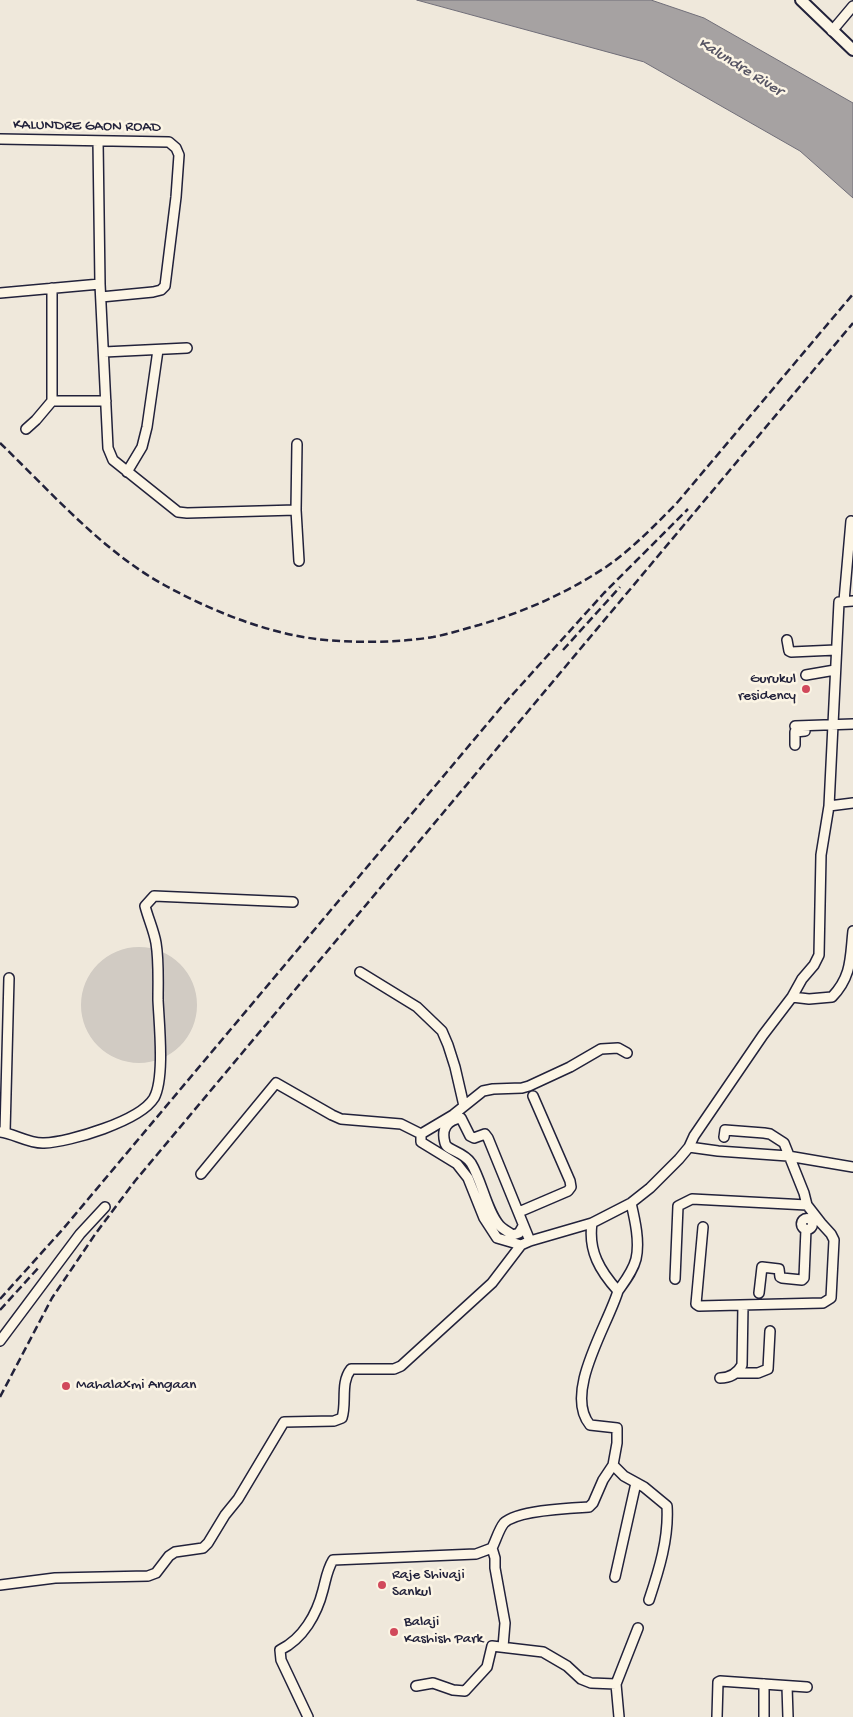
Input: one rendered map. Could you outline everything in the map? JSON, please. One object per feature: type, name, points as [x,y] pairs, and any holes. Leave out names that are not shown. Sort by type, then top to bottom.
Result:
[{"type":"main road","points":[[801,0],[853,50]]},
{"type":"street","points":[[832,31],[853,6]]},
{"type":"street","name":"KALUNDRE GAON ROAD","points":[[0,139],[169,142],[176,148],[178,155],[176,197],[165,286],[161,290],[153,292],[101,297]]},
{"type":"street","points":[[98,140],[100,284],[108,448],[113,460],[178,512],[187,514],[296,510]]},
{"type":"street","points":[[0,293],[100,284]]},
{"type":"street","points":[[26,429],[52,401],[52,288]]},
{"type":"street","points":[[104,352],[187,348]]},
{"type":"street","points":[[128,472],[142,447],[147,427],[158,350]]},
{"type":"street","points":[[52,401],[106,401]]},
{"type":"street","points":[[297,444],[296,510],[299,561]]},
{"type":"street","points":[[0,1584],[55,1578],[148,1576],[156,1573],[175,1552],[203,1548],[238,1499],[284,1422],[334,1421],[342,1418],[345,1381],[351,1369],[394,1369],[401,1366],[492,1283],[521,1245],[592,1223],[631,1203],[669,1170],[689,1147],[694,1136],[763,1035],[792,997],[819,955],[821,856],[829,806],[839,602],[849,601],[852,519]]},
{"type":"street","points":[[787,640],[789,651],[791,652],[836,650]]},
{"type":"street","points":[[806,675],[835,670]]},
{"type":"street","points":[[795,745],[795,732],[800,728],[853,724]]},
{"type":"street","points":[[829,806],[853,803]]},
{"type":"street","points":[[9,978],[4,1025],[2,1132],[41,1144],[94,1133],[138,1113],[154,1098],[158,1082],[160,1064],[156,942],[145,906],[154,896],[293,902]]},
{"type":"street","points":[[792,997],[809,999],[832,997],[850,976],[853,931]]},
{"type":"street","points":[[360,972],[417,1007],[442,1031],[455,1066],[464,1106]]},
{"type":"street","points":[[421,1134],[453,1115],[483,1092],[493,1089],[529,1086],[570,1067],[601,1049],[618,1048],[626,1053]]},
{"type":"street","points":[[201,1174],[276,1083],[341,1119],[401,1124],[421,1134]]},
{"type":"street","points":[[519,1212],[568,1191],[571,1187],[570,1180],[533,1096]]},
{"type":"street","points":[[524,1226],[519,1233],[512,1234],[501,1227],[493,1218],[476,1172],[467,1157],[460,1152],[449,1149],[445,1144],[443,1132],[446,1125],[451,1121],[460,1118],[470,1136],[474,1138],[485,1134],[519,1212],[530,1241]]},
{"type":"street","points":[[724,1137],[725,1130],[770,1134],[784,1143],[804,1193],[808,1211],[813,1222],[813,1225],[806,1229],[804,1278],[802,1280],[782,1278],[777,1267],[762,1267],[758,1292]]},
{"type":"street","points":[[421,1134],[421,1142],[457,1164],[468,1178],[484,1218],[497,1238],[521,1245]]},
{"type":"street","points":[[689,1147],[718,1152],[788,1156],[853,1167]]},
{"type":"street","points":[[675,1279],[678,1206],[680,1204],[692,1199],[808,1211],[831,1234],[834,1240],[831,1298],[823,1303],[699,1306],[696,1304],[703,1227]]},
{"type":"street","points":[[503,1647],[505,1622],[492,1548],[503,1524],[512,1518],[540,1512],[589,1507],[613,1465],[617,1443],[617,1428],[590,1425],[586,1420],[582,1399],[584,1378],[591,1355],[618,1291],[628,1278],[636,1259],[636,1231],[631,1203]]},
{"type":"street","points":[[0,1341],[80,1234],[105,1206]]},
{"type":"street","points":[[592,1223],[590,1233],[593,1252],[604,1273],[618,1291]]},
{"type":"street","points":[[736,1374],[742,1365],[744,1305]]},
{"type":"street","points":[[720,1378],[727,1378],[736,1374],[758,1373],[768,1369],[770,1331]]},
{"type":"street","points":[[613,1465],[624,1476],[644,1487],[667,1506],[666,1537],[658,1573],[649,1600]]},
{"type":"street","points":[[615,1577],[636,1483]]},
{"type":"street","points":[[308,1717],[281,1660],[280,1650],[293,1644],[313,1616],[323,1592],[328,1568],[333,1560],[451,1556],[476,1554],[492,1548]]},
{"type":"street","points":[[619,1717],[616,1684],[638,1628]]},
{"type":"street","points":[[416,1686],[433,1683],[453,1690],[465,1691],[487,1667],[492,1646],[543,1652],[567,1666],[581,1679],[591,1684],[616,1684]]},
{"type":"street","points":[[717,1717],[718,1682],[807,1687]]},
{"type":"street","points":[[764,1684],[764,1717]]},
{"type":"street","points":[[787,1686],[788,1717]]},
{"type":"shaded area","points":[[139,947],[161,952],[180,964],[192,983],[197,1005],[192,1027],[180,1046],[161,1058],[139,1063],[117,1058],[98,1046],[86,1027],[81,1005],[86,983],[98,964],[117,952]]},
{"type":"water","name":"Kalundre River","points":[[417,0],[651,0],[704,18],[853,103],[853,198],[800,151],[644,62]]},
{"type":"railway","points":[[0,443],[99,539],[143,572],[202,604],[258,626],[316,639],[375,642],[433,637],[496,620],[529,608],[591,577],[625,553],[676,504],[853,294]]},
{"type":"railway","points":[[0,1397],[52,1298],[96,1233],[135,1181],[853,323]]},
{"type":"railway","points":[[0,1299],[63,1229],[504,704],[604,593],[688,509]]},
{"type":"railway","points":[[563,650],[620,587]]},
{"type":"railway","points":[[0,1310],[40,1266]]},
{"type":"place","name":"Gurukul residency","points":[[806,689]]},
{"type":"place","name":"Mahalaxmi Angaan","points":[[66,1386]]},
{"type":"place","name":"Raje Shivaji Sankul","points":[[382,1585]]},
{"type":"place","name":"Balaji Kashish Park","points":[[394,1632]]}]
